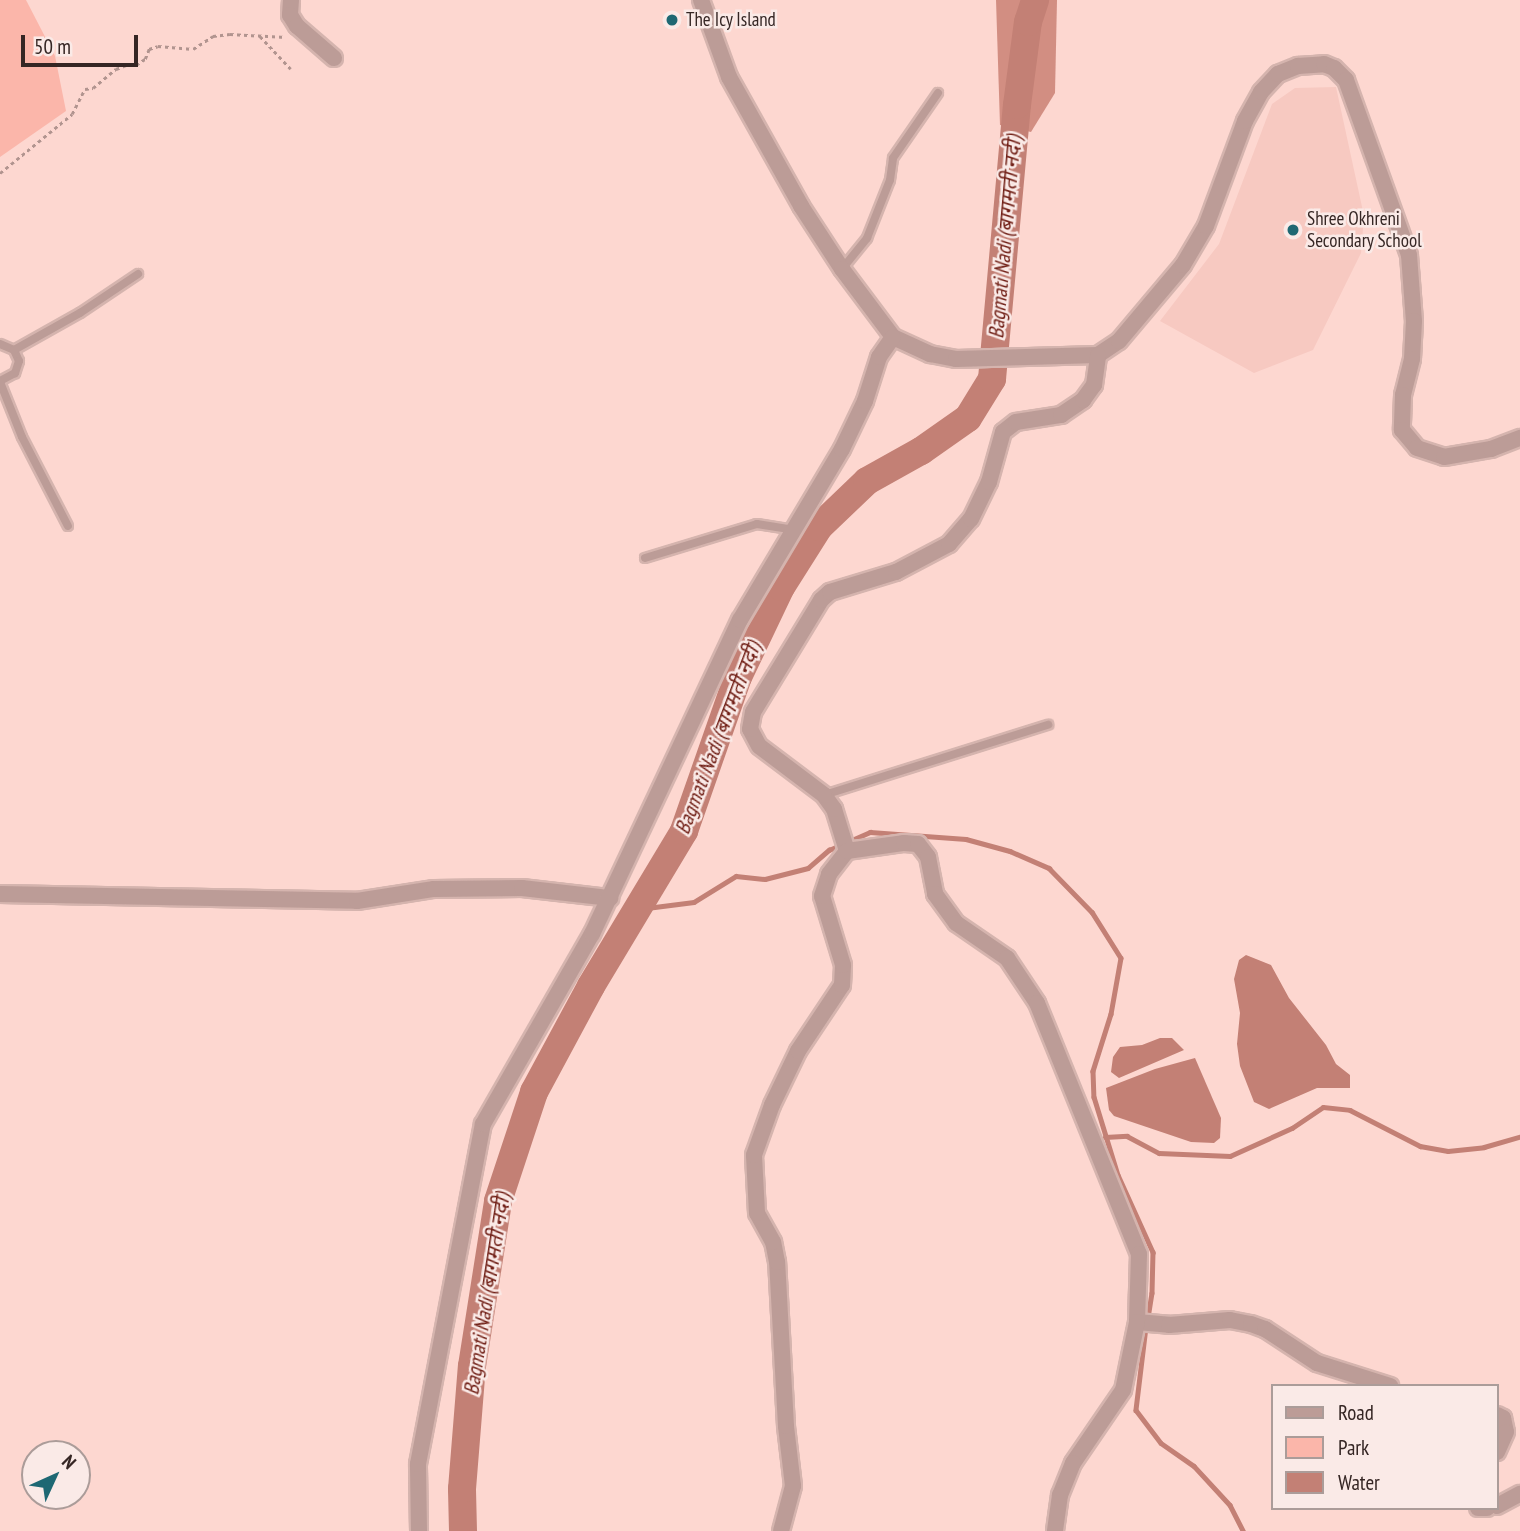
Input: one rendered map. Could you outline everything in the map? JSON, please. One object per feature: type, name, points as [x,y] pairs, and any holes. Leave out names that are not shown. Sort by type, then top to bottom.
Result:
[{"type":"street","points":[[291,0],[290,15],[297,26],[334,58]]},
{"type":"street","points":[[701,0],[729,77],[802,206],[842,269],[893,337],[930,354],[956,359],[1098,355],[1119,341],[1183,265],[1206,226],[1245,121],[1261,92],[1278,74],[1298,66],[1325,64],[1346,80],[1409,255],[1415,321],[1412,359],[1403,395],[1402,430],[1418,448],[1444,457],[1491,449],[1520,438]]},
{"type":"street","points":[[419,1531],[418,1464],[483,1125],[610,898],[740,620],[842,449],[865,401],[879,357],[893,337]]},
{"type":"street","points":[[847,851],[834,809],[824,795],[759,746],[750,729],[753,712],[761,695],[821,600],[830,592],[896,572],[949,544],[971,519],[983,495],[1003,432],[1016,422],[1061,415],[1083,400],[1094,385],[1098,355]]},
{"type":"street","points":[[781,1531],[793,1486],[786,1426],[777,1262],[773,1242],[757,1213],[754,1156],[772,1105],[798,1051],[842,985],[843,965],[822,896],[829,874],[847,851],[904,843],[918,844],[928,857],[935,894],[956,923],[1007,958],[1037,1003],[1139,1254],[1137,1322],[1123,1390],[1073,1463],[1060,1495],[1055,1531]]},
{"type":"street","points":[[0,894],[357,901],[434,889],[522,888],[610,898]]},
{"type":"street","points":[[1137,1322],[1169,1325],[1230,1320],[1251,1324],[1265,1329],[1317,1363],[1384,1384]]},
{"type":"street","points":[[1499,1417],[1506,1425],[1499,1448]]},
{"type":"street","points":[[1499,1505],[1520,1494]]},
{"type":"lane","points":[[842,269],[867,238],[890,180],[893,158],[938,93]]},
{"type":"lane","points":[[14,350],[80,313],[138,274]]},
{"type":"lane","points":[[0,344],[14,350]]},
{"type":"lane","points":[[14,350],[18,367],[11,377],[0,382],[22,437],[68,526]]},
{"type":"lane","points":[[645,558],[757,524],[793,530]]},
{"type":"lane","points":[[824,795],[1048,725]]},
{"type":"path","points":[[0,173],[72,114],[85,89],[93,88],[116,69],[129,64],[136,65],[145,59],[149,49],[158,46],[193,49],[208,38],[222,35],[274,38]]},
{"type":"path","points":[[260,36],[291,69]]},
{"type":"shaded area","points":[[996,0],[1057,0],[1055,93],[1031,132],[1000,125]]},
{"type":"shaded area","name":"Shree Okhreni Secondary School","points":[[1336,87],[1364,216],[1361,253],[1313,350],[1254,373],[1160,321],[1219,244],[1272,104],[1295,88]]},
{"type":"green space","points":[[0,0],[26,0],[55,56],[66,111],[0,157]]},
{"type":"water","points":[[1246,955],[1271,965],[1289,998],[1326,1045],[1336,1064],[1350,1075],[1350,1088],[1317,1088],[1269,1109],[1254,1102],[1240,1066],[1237,1044],[1240,1013],[1234,979],[1239,960]]},
{"type":"water","points":[[1160,1038],[1172,1038],[1184,1050],[1119,1078],[1111,1072],[1113,1057],[1120,1047],[1142,1045]]},
{"type":"water","points":[[1195,1058],[1221,1118],[1220,1138],[1214,1143],[1191,1142],[1114,1116],[1109,1110],[1106,1088],[1155,1069]]},
{"type":"waterway","name":"Bagmati Nadi (बागमती नदी)","points":[[463,1531],[462,1489],[472,1366],[498,1201],[534,1092],[591,986],[684,831],[738,677],[781,587],[819,527],[867,481],[921,451],[968,418],[992,379],[1017,105],[1028,22],[1035,0]]},
{"type":"waterway","points":[[639,909],[694,902],[736,876],[765,879],[808,868],[829,850],[870,832],[966,839],[1010,851],[1049,868],[1092,912],[1121,958],[1111,1014],[1093,1071],[1094,1097],[1118,1175],[1153,1252],[1148,1319]]},
{"type":"waterway","points":[[1105,1137],[1127,1136],[1159,1153],[1230,1156],[1292,1128],[1323,1107],[1350,1110],[1420,1146],[1448,1151],[1484,1147],[1520,1137]]},
{"type":"waterway","points":[[1146,1327],[1136,1410],[1161,1443],[1194,1466],[1230,1505],[1243,1531]]},
{"type":"place","name":"The Icy Island","points":[[672,20]]},
{"type":"place","name":"Shree Okhreni Secondary School","points":[[1293,230]]}]
